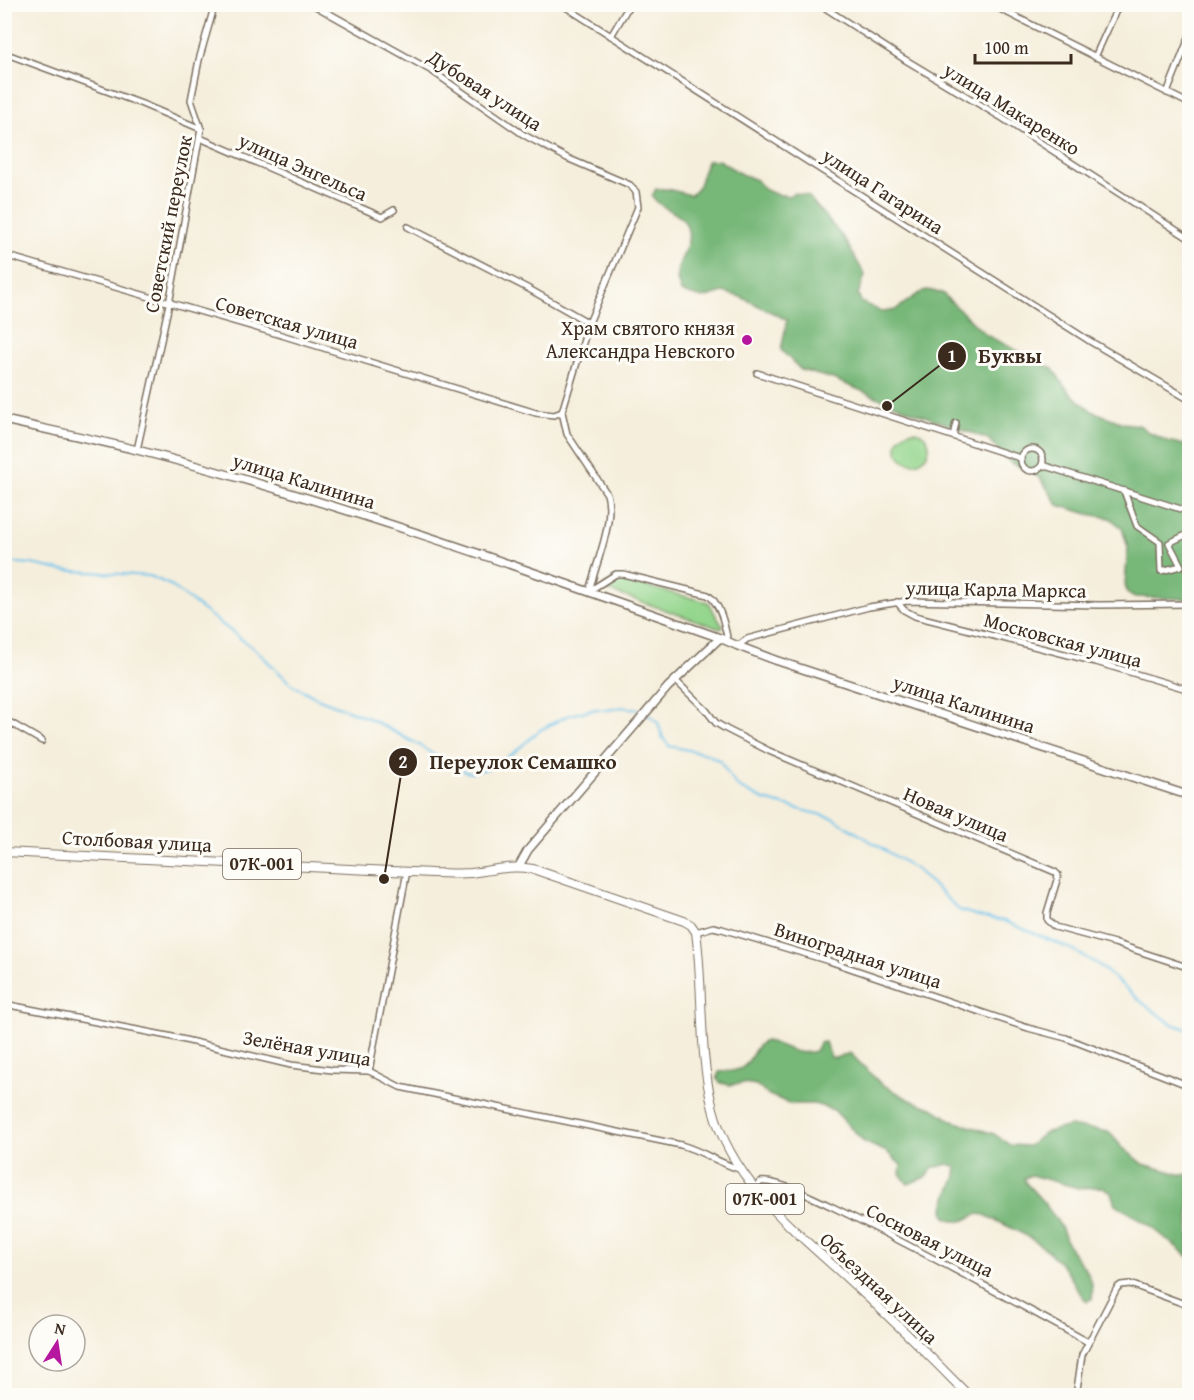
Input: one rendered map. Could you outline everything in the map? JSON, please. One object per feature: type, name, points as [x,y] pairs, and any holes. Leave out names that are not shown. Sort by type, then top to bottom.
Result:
[{"type":"main road","name":"Столбовая улица","points":[[4,852],[470,873],[519,866]]},
{"type":"main road","name":"07К-001","points":[[519,866],[668,914],[691,926],[696,932]]},
{"type":"main road","name":"Объездная улица","points":[[696,932],[705,1066],[713,1110],[726,1144],[740,1169],[755,1189],[797,1233],[969,1395]]},
{"type":"street","name":"Советский переулок","points":[[136,450],[169,304],[200,138],[201,129],[191,100],[199,60],[215,4]]},
{"type":"street","name":"Дубовая улица","points":[[312,4],[432,71],[524,135],[567,158],[630,185],[638,198],[638,207],[589,323]]},
{"type":"street","name":"улица Гагарина","points":[[561,4],[1088,340],[1190,400]]},
{"type":"street","points":[[611,36],[630,4]]},
{"type":"street","name":"улица Макаренко","points":[[819,4],[1190,239]]},
{"type":"street","points":[[990,4],[1190,104]]},
{"type":"street","points":[[1095,57],[1119,4]]},
{"type":"street","points":[[1167,93],[1190,35]]},
{"type":"street","points":[[4,53],[142,104],[201,129]]},
{"type":"street","name":"улица Энгельса","points":[[200,138],[382,218],[394,210]]},
{"type":"street","points":[[408,227],[530,289],[589,323],[561,412],[567,434],[607,494],[610,505],[589,591]]},
{"type":"street","name":"Советская улица","points":[[4,255],[278,334],[536,413],[554,415],[561,412]]},
{"type":"street","points":[[757,373],[866,412],[919,429],[953,436],[1020,458]]},
{"type":"street","name":"улица Калинина","points":[[4,420],[136,450],[384,522],[589,591],[738,646],[1190,796]]},
{"type":"street","points":[[953,436],[956,423]]},
{"type":"street","points":[[1032,448],[1042,454],[1042,465],[1036,471],[1027,470],[1020,464],[1022,453],[1032,448]]},
{"type":"street","points":[[1042,465],[1190,512]]},
{"type":"street","points":[[1124,491],[1137,526],[1160,542],[1161,571],[1181,566],[1169,543],[1190,533]]},
{"type":"street","points":[[589,591],[616,574],[623,574],[708,595],[714,599],[725,626],[728,642]]},
{"type":"street","name":"улица Карла Маркса","points":[[738,646],[747,639],[897,602],[1190,604]]},
{"type":"street","name":"Московская улица","points":[[897,602],[904,610],[915,616],[1096,662],[1190,690]]},
{"type":"street","points":[[519,866],[528,850],[640,719],[675,680],[720,638]]},
{"type":"street","name":"Новая улица","points":[[675,680],[716,723],[769,751],[1055,872],[1058,880],[1047,913],[1047,920],[1055,927],[1114,943],[1190,968]]},
{"type":"street","points":[[4,719],[42,741]]},
{"type":"street","points":[[369,1071],[407,871]]},
{"type":"street","name":"Виноградная улица","points":[[696,932],[713,927],[829,961],[1028,1029],[1066,1038],[1190,1086]]},
{"type":"street","name":"Зелёная улица","points":[[4,1004],[168,1036],[291,1065],[332,1070],[369,1071],[400,1087],[698,1149],[725,1165],[740,1169]]},
{"type":"street","name":"Сосновая улица","points":[[755,1189],[759,1182],[763,1181],[816,1200],[932,1257],[1088,1342]]},
{"type":"street","points":[[1076,1395],[1082,1355],[1117,1288],[1130,1284],[1190,1306]]},
{"type":"green space","points":[[708,160],[719,160],[739,173],[756,180],[766,190],[775,194],[788,196],[795,193],[808,196],[845,240],[865,275],[858,294],[861,302],[880,311],[895,310],[927,290],[942,293],[986,335],[1052,368],[1069,392],[1092,411],[1123,423],[1139,425],[1167,441],[1189,446],[1189,599],[1135,597],[1127,593],[1125,584],[1128,548],[1122,528],[1110,518],[1058,505],[1041,479],[1011,463],[988,439],[913,412],[833,379],[801,370],[781,350],[787,320],[741,297],[723,292],[703,298],[681,292],[677,273],[687,245],[687,227],[681,217],[652,196],[656,189],[669,189],[691,195],[700,182]]},
{"type":"green space","points":[[913,431],[924,436],[929,447],[924,458],[913,463],[902,458],[897,447],[902,436]]},
{"type":"green space","points":[[616,579],[708,602],[723,627],[721,629],[603,589],[604,585]]},
{"type":"green space","points":[[765,1041],[801,1052],[815,1051],[819,1043],[825,1042],[831,1057],[835,1058],[850,1053],[880,1083],[908,1099],[934,1109],[953,1121],[994,1134],[1010,1145],[1029,1146],[1044,1133],[1070,1126],[1109,1132],[1122,1147],[1143,1164],[1183,1175],[1189,1174],[1189,1257],[1149,1225],[1115,1204],[1111,1193],[1103,1187],[1078,1188],[1031,1175],[1024,1178],[1057,1221],[1071,1250],[1088,1273],[1093,1291],[1092,1299],[1087,1301],[1057,1260],[1029,1237],[981,1214],[959,1221],[945,1216],[945,1203],[955,1179],[956,1167],[948,1164],[933,1168],[926,1177],[908,1184],[900,1174],[901,1165],[887,1152],[864,1142],[834,1110],[814,1104],[791,1104],[769,1095],[756,1085],[744,1083],[730,1085],[721,1083],[717,1079],[719,1072],[741,1069],[758,1046]]},
{"type":"waterway","points":[[4,562],[32,564],[60,570],[150,576],[170,585],[257,651],[291,684],[317,698],[368,718],[419,745],[452,767],[470,773],[490,768],[516,751],[540,730],[569,715],[596,709],[608,710],[623,707],[639,710],[658,723],[663,738],[669,746],[707,754],[720,761],[736,785],[742,789],[764,800],[833,818],[917,870],[959,910],[1004,921],[1071,949],[1099,965],[1144,1004],[1172,1024],[1190,1030]]},
{"type":"place","name":"Храм святого князя Александра Невского","points":[[747,340]]},
{"type":"place","name":"Буквы","points":[[887,406]]},
{"type":"place","name":"Переулок Семашко","points":[[384,879]]}]
